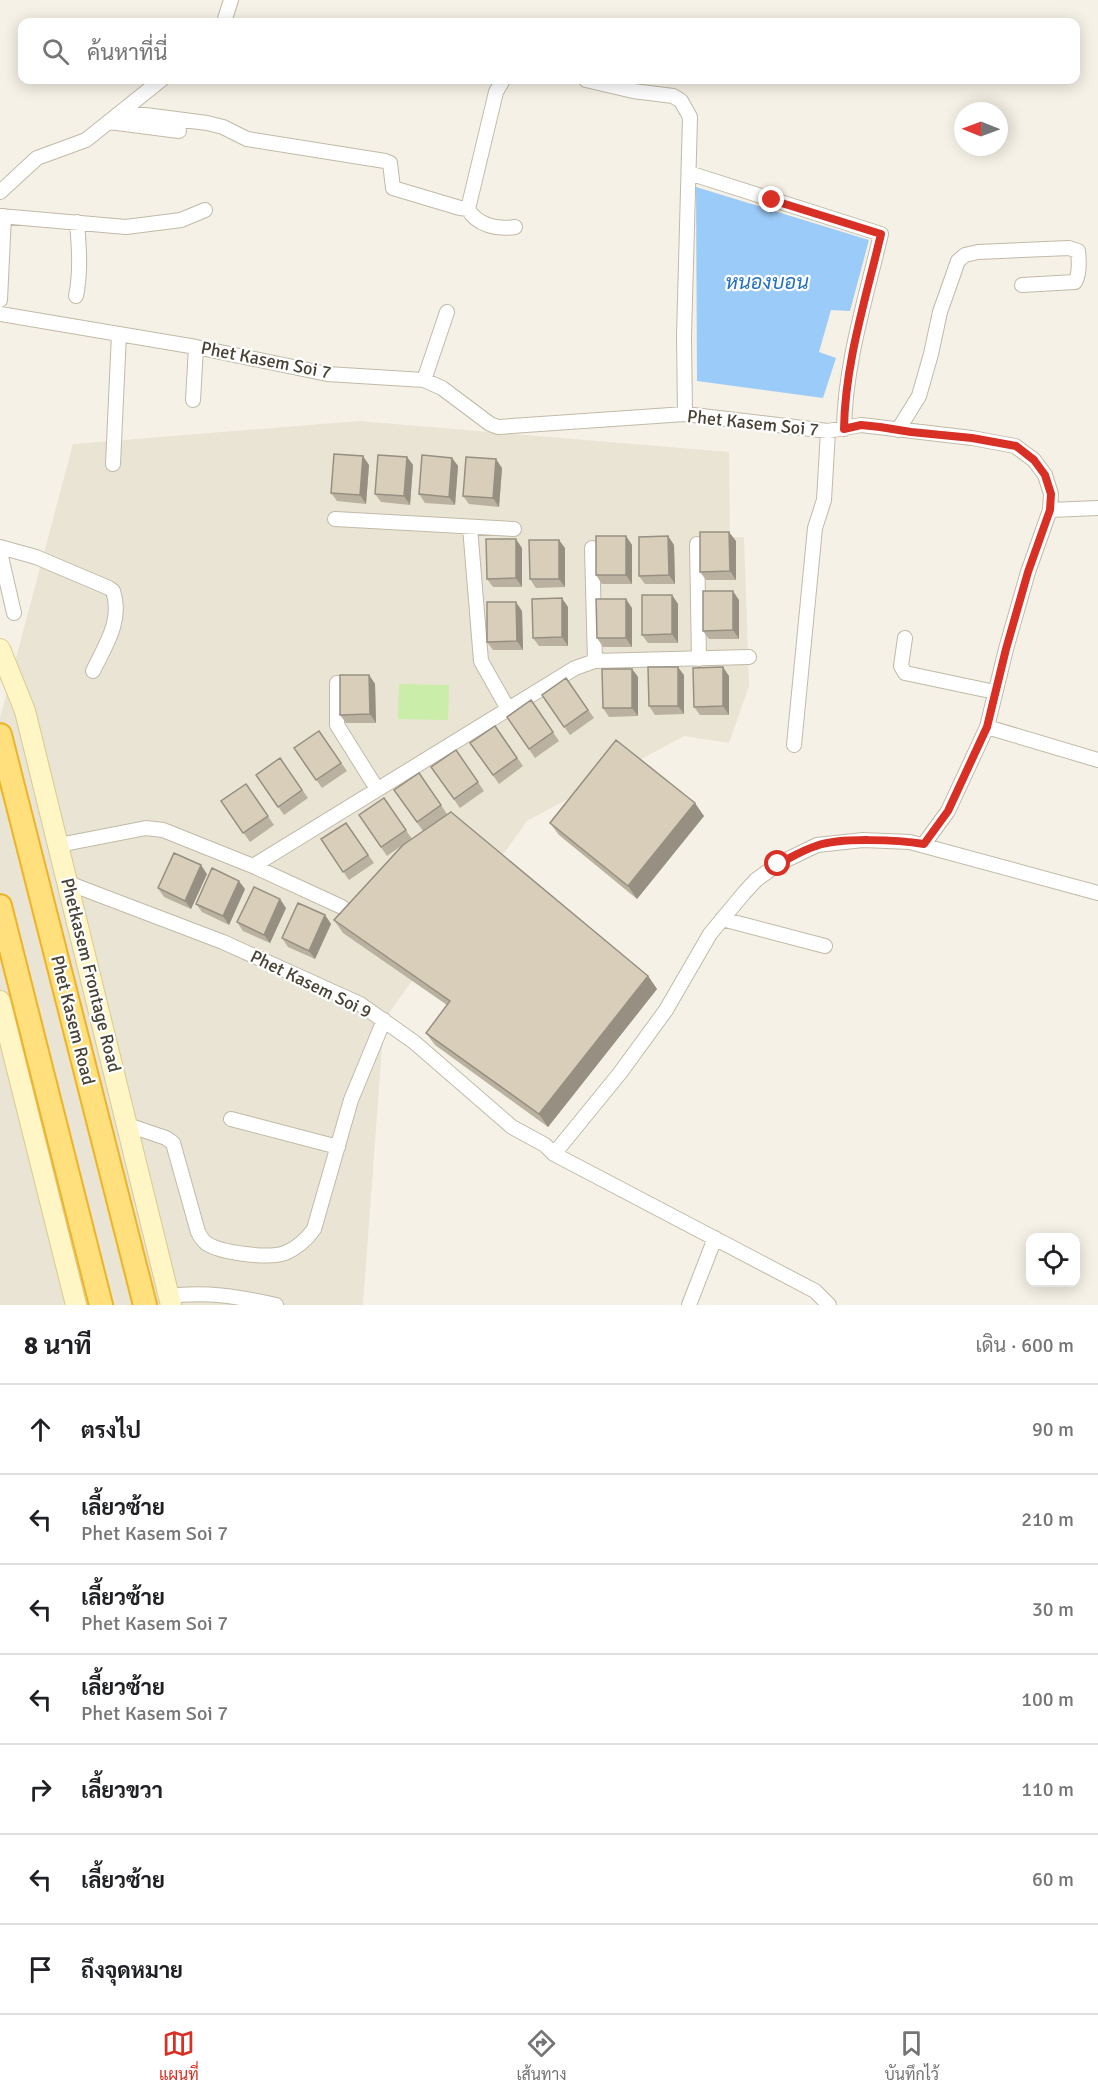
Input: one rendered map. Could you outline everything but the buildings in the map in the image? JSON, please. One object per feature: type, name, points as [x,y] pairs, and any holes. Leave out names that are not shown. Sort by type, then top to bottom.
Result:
[{"type":"highway","name":"Phet Kasem Road","points":[[0,735],[145,1305]]},
{"type":"highway","points":[[0,906],[101,1305]]},
{"type":"main road","name":"Phetkasem Frontage Road","points":[[0,649],[25,711],[170,1300]]},
{"type":"main road","points":[[0,1001],[3,1025],[76,1305]]},
{"type":"street","points":[[225,18],[231,0]]},
{"type":"street","points":[[0,192],[38,158],[86,141],[156,84]]},
{"type":"street","points":[[500,84],[496,92],[468,209],[472,216],[483,223],[504,229],[515,227]]},
{"type":"street","points":[[603,84],[633,91],[673,96],[681,101],[690,117],[684,336],[685,414]]},
{"type":"street","points":[[122,112],[207,123],[224,127],[247,138],[385,161],[390,163],[393,188],[468,209]]},
{"type":"street","points":[[109,122],[179,131]]},
{"type":"street","points":[[689,173],[881,234],[852,357],[844,401],[844,429]]},
{"type":"street","points":[[0,300],[2,216],[126,227],[181,220],[205,210]]},
{"type":"street","points":[[76,296],[80,252],[77,222]]},
{"type":"street","points":[[898,430],[919,396],[932,354],[940,312],[958,261],[965,255],[978,252],[1069,248],[1078,251],[1075,282],[1022,285]]},
{"type":"street","points":[[424,380],[447,312]]},
{"type":"street","name":"Phet Kasem Soi 7","points":[[0,314],[196,346],[327,374],[424,380],[442,388],[490,424],[498,427],[685,414],[828,431],[861,425],[972,438],[1016,446],[1034,460],[1045,475],[1051,494],[1050,510],[1028,572],[987,727],[948,811],[924,844]]},
{"type":"street","points":[[113,464],[119,334]]},
{"type":"street","points":[[193,400],[196,346]]},
{"type":"street","points":[[794,745],[815,528],[824,500],[828,431]]},
{"type":"street","points":[[1050,510],[1098,508]]},
{"type":"street","points":[[335,519],[514,529]]},
{"type":"street","points":[[470,527],[481,661],[508,709]]},
{"type":"street","points":[[697,544],[699,659]]},
{"type":"street","points":[[0,547],[36,557],[113,591],[117,611],[107,645],[93,671]]},
{"type":"street","points":[[592,548],[595,661]]},
{"type":"street","points":[[0,552],[14,613]]},
{"type":"street","points":[[905,638],[901,666],[904,674],[995,692]]},
{"type":"street","points":[[253,866],[575,668],[595,661],[749,657]]},
{"type":"street","points":[[337,683],[337,725],[377,789]]},
{"type":"street","points":[[987,727],[1098,760]]},
{"type":"street","points":[[59,845],[146,828],[163,830],[253,866],[342,907]]},
{"type":"street","points":[[554,1154],[620,1073],[666,1010],[710,934],[722,919],[756,880],[778,864],[817,845],[863,840],[924,844],[1098,893]]},
{"type":"street","name":"Phet Kasem Soi 9","points":[[68,883],[223,942],[360,1004],[414,1042],[512,1127],[545,1145],[554,1154],[815,1291],[829,1305]]},
{"type":"street","points":[[722,919],[825,946]]},
{"type":"street","points":[[128,1125],[166,1138],[172,1143],[203,1242],[213,1247],[259,1256],[287,1253],[306,1240],[315,1229],[351,1100],[384,1020]]},
{"type":"street","points":[[231,1119],[338,1147]]},
{"type":"street","points":[[689,1305],[715,1238]]},
{"type":"street","points":[[170,1300],[193,1293],[211,1293],[276,1305]]},
{"type":"shaded area","points":[[359,421],[729,452],[730,537],[744,537],[749,686],[729,743],[684,736],[527,821],[384,1020],[363,1305],[0,1305],[0,718],[73,444]]},
{"type":"green space","points":[[399,684],[449,685],[448,720],[398,719]]},
{"type":"water","name":"หนองบอน","points":[[696,187],[869,240],[850,311],[831,310],[819,352],[836,358],[823,398],[697,381]]},
{"type":"route","points":[[772,200],[881,234],[852,357],[844,401],[844,429],[861,425],[972,438],[1016,446],[1034,460],[1045,475],[1051,494],[1050,510],[1028,572],[987,727],[948,811],[924,844],[863,840],[817,845],[778,864]]}]
